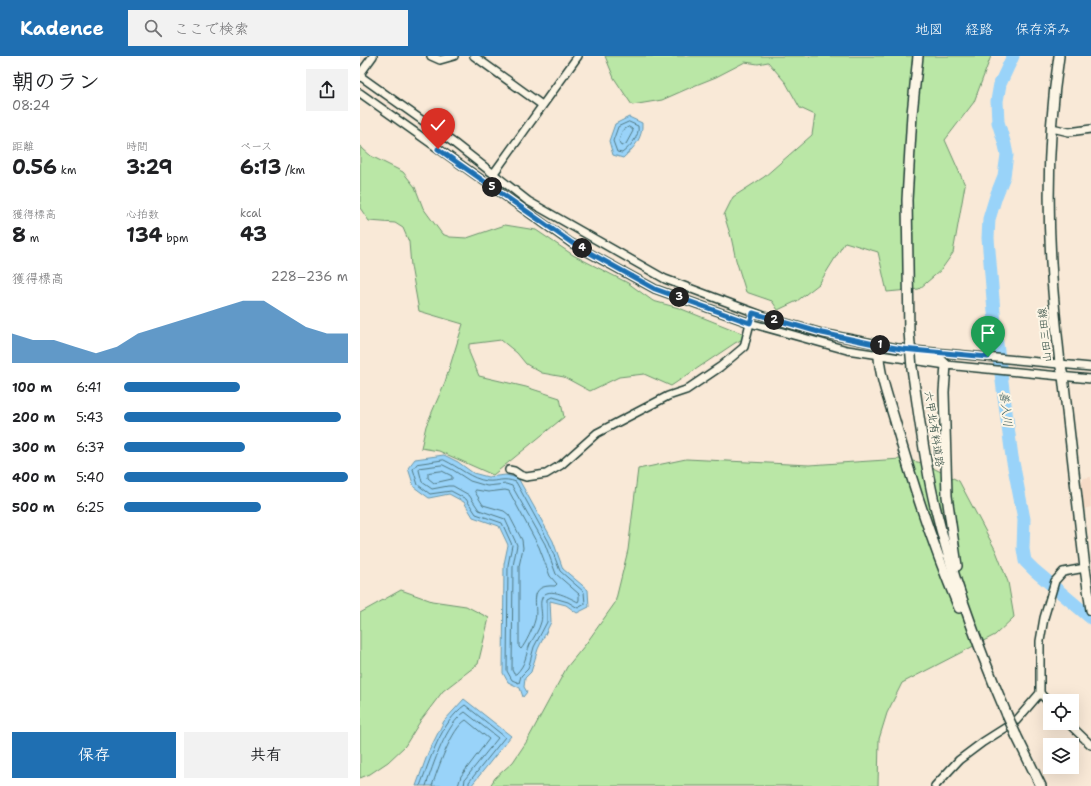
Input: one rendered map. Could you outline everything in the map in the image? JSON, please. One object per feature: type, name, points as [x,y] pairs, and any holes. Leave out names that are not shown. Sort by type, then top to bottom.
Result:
[{"type":"main road","name":"六甲北有料道路","points":[[918,56],[912,114],[907,200],[909,332],[912,368],[923,442],[935,505],[962,601],[992,680],[1016,735],[1041,786]]},
{"type":"main road","name":"山田三田線","points":[[1059,56],[1052,128],[1049,188],[1052,278],[1060,363],[1063,376],[1091,609]]},
{"type":"main road","points":[[879,345],[878,356],[883,380],[920,506],[975,648],[992,680]]},
{"type":"main road","points":[[902,349],[914,354],[941,360],[946,365],[944,392],[946,496],[962,601]]},
{"type":"street","points":[[373,56],[360,75],[494,172],[528,201],[665,279],[753,313],[822,333],[879,345],[902,349],[1091,367]]},
{"type":"street","points":[[431,56],[440,60],[454,56]]},
{"type":"street","points":[[474,56],[542,105]]},
{"type":"street","points":[[494,172],[578,56]]},
{"type":"street","points":[[360,93],[572,243],[655,289],[750,323],[846,350],[946,365],[1091,378]]},
{"type":"street","points":[[1052,128],[1069,132],[1091,129]]},
{"type":"street","points":[[509,470],[514,470],[520,475],[526,477],[546,474],[561,465],[597,433],[668,396],[686,390],[720,367],[744,347],[753,313]]},
{"type":"street","points":[[935,786],[959,760],[983,742],[1016,721],[1040,694],[1040,641],[1044,618],[1055,581],[1063,572],[1085,568]]},
{"type":"street","points":[[1040,694],[1043,697]]},
{"type":"street","points":[[1075,730],[1091,745]]},
{"type":"shaded area","points":[[1091,477],[1091,507],[1084,509],[1081,482],[1084,478]]},
{"type":"green space","points":[[605,56],[991,56],[974,102],[945,140],[965,185],[953,253],[941,270],[919,289],[887,292],[878,252],[845,242],[819,284],[797,301],[778,310],[772,301],[746,292],[724,215],[733,197],[764,177],[812,135],[815,115],[800,108],[786,83],[768,62],[758,64],[745,62],[716,77],[662,100],[632,105],[614,78]]},
{"type":"green space","points":[[360,145],[371,156],[403,172],[415,187],[423,208],[442,234],[450,237],[467,238],[505,225],[536,230],[573,255],[628,283],[653,301],[679,308],[749,336],[735,343],[671,386],[644,374],[619,377],[590,391],[564,377],[542,373],[526,364],[517,353],[501,340],[469,344],[469,352],[479,376],[526,387],[560,398],[564,417],[493,475],[439,451],[421,448],[426,426],[445,382],[463,324],[419,311],[411,266],[409,242],[403,228],[395,223],[369,221],[360,208]]},
{"type":"green space","points":[[686,459],[809,465],[901,459],[923,463],[959,481],[996,551],[1008,582],[1014,617],[995,635],[902,683],[887,713],[879,739],[878,786],[490,786],[495,778],[513,762],[527,741],[567,667],[615,603],[628,550],[638,469]]},
{"type":"green space","points":[[401,590],[432,601],[466,606],[489,618],[478,664],[443,691],[421,720],[405,746],[388,762],[370,774],[360,778],[360,613]]},
{"type":"water","points":[[629,117],[642,123],[642,128],[637,142],[623,158],[613,155],[609,141],[615,124]]},
{"type":"water","points":[[444,455],[458,462],[473,473],[488,477],[506,475],[518,478],[553,541],[563,569],[588,590],[589,607],[577,613],[566,605],[550,601],[551,622],[538,649],[531,672],[525,678],[524,687],[527,692],[523,697],[520,688],[508,682],[503,673],[504,564],[508,545],[499,526],[473,517],[464,502],[449,494],[429,498],[414,487],[408,468],[415,459]]},
{"type":"water","points":[[464,699],[511,736],[471,786],[416,786],[428,753],[444,721]]},
{"type":"waterway","name":"善入川","points":[[1013,56],[1000,84],[997,101],[998,122],[1007,155],[1004,176],[989,219],[988,238],[996,336],[1012,457],[1024,519],[1023,549],[1025,561],[1091,618]]},
{"type":"route","points":[[438,149],[572,243],[655,289],[750,323],[753,313],[822,333],[879,345],[902,349],[988,357]]}]
